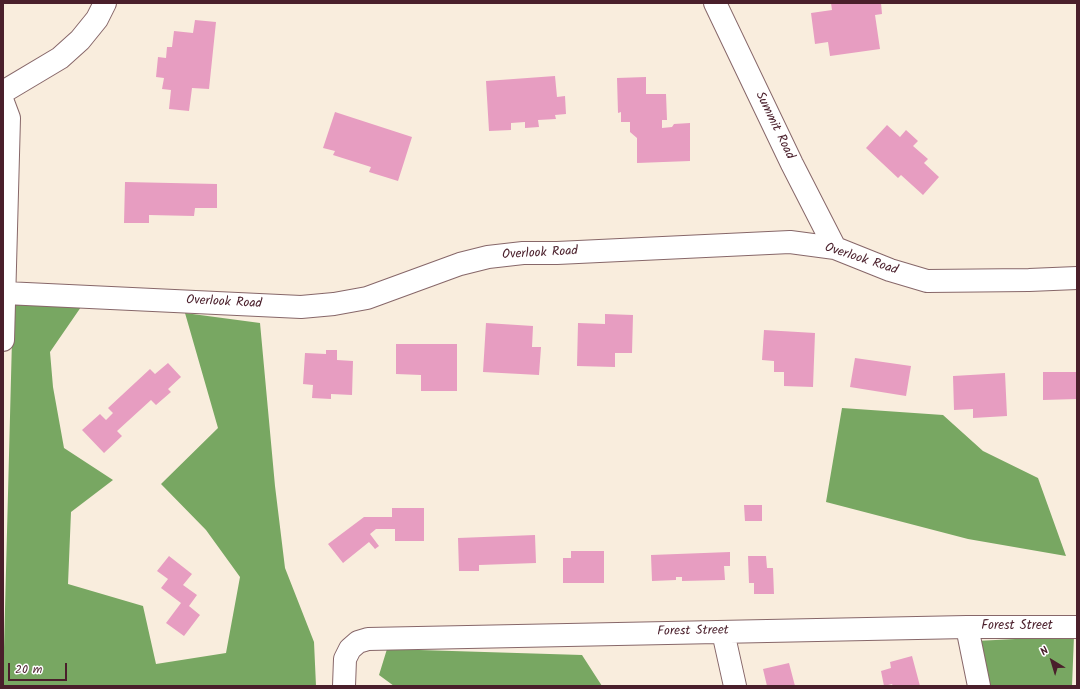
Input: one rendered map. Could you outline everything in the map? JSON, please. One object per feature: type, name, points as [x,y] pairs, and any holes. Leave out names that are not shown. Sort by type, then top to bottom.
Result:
[{"type":"street","points":[[3,92],[60,58],[80,40],[97,19],[105,3]]},
{"type":"street","name":"Summit Road","points":[[715,3],[792,164],[835,248]]},
{"type":"street","points":[[3,102],[8,118],[3,340]]},
{"type":"street","name":"Overlook Road","points":[[5,293],[301,307],[334,304],[367,298],[460,264],[488,257],[523,253],[565,253],[790,242],[835,248],[890,270],[927,281],[1077,278]]},
{"type":"street","points":[[967,627],[979,686]]},
{"type":"street","name":"Forest Street","points":[[344,686],[345,659],[350,649],[358,642],[368,638],[967,627],[1077,627]]},
{"type":"street","points":[[723,632],[735,686]]},
{"type":"green space","points":[[13,301],[81,307],[50,352],[53,387],[64,448],[113,480],[71,512],[68,584],[143,606],[156,664],[226,653],[240,577],[206,530],[161,484],[218,428],[185,313],[260,323],[275,486],[285,568],[314,642],[316,686],[3,686]]},
{"type":"green space","points":[[842,408],[943,415],[983,451],[1038,478],[1066,556],[968,539],[826,502]]},
{"type":"green space","points":[[1074,636],[1072,686],[985,686],[976,641]]},
{"type":"green space","points":[[387,649],[582,655],[602,686],[394,686],[379,675]]},
{"type":"building","points":[[831,3],[881,3],[882,14],[875,15],[880,49],[830,56],[828,42],[815,44],[811,13],[832,10]]},
{"type":"building","points":[[195,20],[216,22],[209,89],[192,88],[189,111],[169,109],[171,90],[162,89],[164,78],[156,77],[158,57],[166,58],[167,47],[172,47],[174,31],[193,33]]},
{"type":"building","points":[[555,76],[557,97],[565,96],[566,114],[555,115],[556,119],[538,120],[539,127],[525,128],[525,122],[511,123],[511,130],[489,131],[486,81]]},
{"type":"building","points":[[646,77],[646,94],[666,94],[667,120],[662,120],[662,128],[672,127],[674,124],[690,123],[690,161],[637,163],[637,138],[630,132],[630,122],[621,122],[621,112],[618,113],[617,78]]},
{"type":"building","points":[[335,112],[412,137],[398,181],[369,172],[371,167],[333,155],[335,151],[323,148]]},
{"type":"building","points":[[887,125],[900,137],[906,130],[918,141],[913,146],[928,159],[924,163],[939,177],[923,195],[901,175],[898,178],[866,148]]},
{"type":"building","points":[[125,182],[217,184],[217,208],[195,208],[194,216],[149,215],[149,223],[124,223]]},
{"type":"building","points":[[605,314],[633,315],[632,353],[615,353],[615,367],[577,366],[578,323],[605,324]]},
{"type":"building","points":[[486,323],[533,326],[532,347],[541,347],[539,375],[483,372]]},
{"type":"building","points":[[764,330],[815,333],[813,387],[784,386],[784,372],[774,372],[774,361],[762,360]]},
{"type":"building","points":[[396,344],[457,344],[457,391],[421,391],[421,375],[396,374]]},
{"type":"building","points":[[326,350],[337,350],[337,360],[353,361],[352,395],[331,394],[331,399],[312,398],[313,385],[303,384],[305,353],[326,354]]},
{"type":"building","points":[[855,358],[911,366],[906,396],[850,387]]},
{"type":"building","points":[[168,363],[181,377],[168,389],[171,392],[156,405],[151,400],[117,431],[122,436],[104,453],[82,430],[100,414],[106,420],[113,413],[108,408],[150,369],[155,374]]},
{"type":"building","points":[[1043,372],[1077,372],[1077,399],[1043,400]]},
{"type":"building","points":[[1005,373],[1007,416],[973,418],[973,409],[954,410],[953,376]]},
{"type":"building","points":[[744,505],[762,505],[762,521],[745,521]]},
{"type":"building","points":[[392,508],[424,508],[424,541],[395,541],[395,529],[376,529],[370,534],[379,546],[375,549],[369,542],[343,563],[328,544],[364,517],[392,517]]},
{"type":"building","points":[[535,535],[536,563],[479,565],[479,571],[459,571],[458,538]]},
{"type":"building","points":[[571,551],[604,551],[604,583],[563,583],[563,558],[571,558]]},
{"type":"building","points":[[730,552],[730,566],[724,566],[725,580],[682,581],[682,577],[676,577],[676,580],[652,581],[651,555]]},
{"type":"building","points":[[169,556],[192,574],[183,585],[197,595],[189,606],[200,615],[184,636],[166,623],[181,603],[161,588],[168,579],[157,571]]},
{"type":"building","points":[[748,556],[766,556],[767,568],[773,568],[774,594],[754,594],[754,583],[749,583]]},
{"type":"building","points":[[912,656],[920,686],[893,686],[892,684],[884,686],[881,671],[891,668],[890,662]]},
{"type":"building","points":[[789,663],[795,686],[767,686],[763,669]]}]
